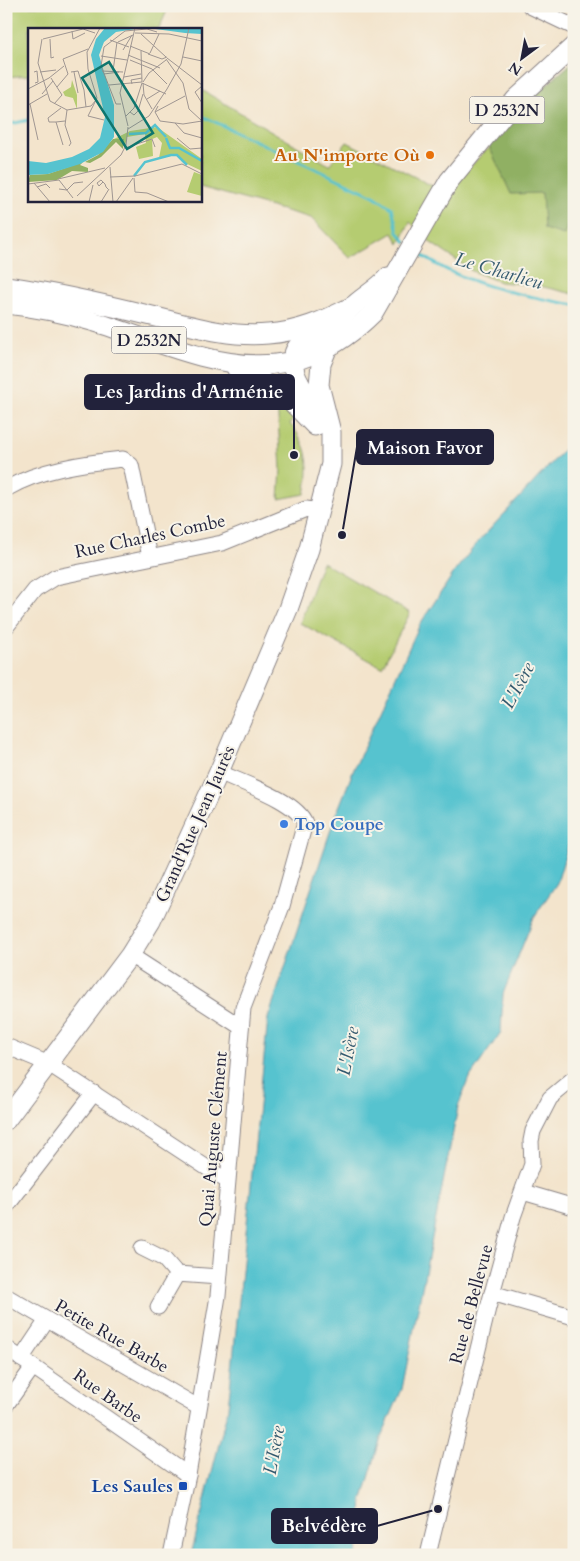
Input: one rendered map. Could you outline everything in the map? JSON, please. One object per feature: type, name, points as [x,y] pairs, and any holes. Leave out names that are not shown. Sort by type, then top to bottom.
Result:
[{"type":"main road","name":"D 2532N","points":[[6,304],[60,313],[94,322],[190,354],[223,362],[264,366],[293,361],[327,348],[373,313],[391,284],[404,256],[449,181],[496,121],[536,78],[574,46]]},
{"type":"main road","name":"D 2532N","points":[[293,361],[303,340],[336,324],[351,307],[386,279],[404,256]]},
{"type":"main road","name":"D 2532N","points":[[6,286],[43,291],[170,321],[245,335],[267,335],[302,328],[324,321],[351,307]]},
{"type":"main road","points":[[321,503],[331,464],[331,432],[319,385],[319,376],[327,348]]},
{"type":"main road","points":[[293,361],[294,370],[312,406],[322,451],[321,503]]},
{"type":"main road","points":[[223,362],[282,392],[318,431]]},
{"type":"main road","name":"Grand'Rue Jean Jaurès","points":[[6,1120],[50,1064],[130,955],[151,921],[219,772],[288,609],[310,549],[321,503]]},
{"type":"street","points":[[530,6],[574,27]]},
{"type":"street","points":[[6,489],[19,482],[83,463],[123,459],[131,465],[150,558]]},
{"type":"street","name":"Rue Charles Combe","points":[[6,627],[35,590],[56,577],[222,542],[321,503]]},
{"type":"street","name":"Quai Auguste Clément","points":[[171,1555],[188,1475],[218,1296],[243,1008],[282,906],[305,823],[302,815],[291,805],[219,772]]},
{"type":"street","points":[[130,955],[241,1027]]},
{"type":"street","points":[[6,1046],[50,1064],[227,1181]]},
{"type":"street","name":"Rue de Bellevue","points":[[428,1555],[492,1293],[513,1217],[532,1164],[531,1141],[537,1121],[550,1098],[574,1078]]},
{"type":"street","points":[[6,1207],[94,1093]]},
{"type":"street","points":[[523,1192],[574,1207]]},
{"type":"street","points":[[142,1248],[164,1259],[176,1274],[219,1277]]},
{"type":"street","points":[[158,1307],[176,1274]]},
{"type":"street","points":[[492,1293],[574,1317]]},
{"type":"street","name":"Petite Rue Barbe","points":[[6,1296],[198,1407]]},
{"type":"street","points":[[6,1404],[47,1320]]},
{"type":"street","name":"Rue Barbe","points":[[6,1348],[188,1475]]},
{"type":"green space","points":[[6,6],[169,6],[159,28],[28,28],[28,75],[6,77]]},
{"type":"green space","points":[[574,61],[574,210],[564,235],[544,229],[542,193],[511,194],[488,144],[523,105]]},
{"type":"green space","points":[[574,85],[574,294],[535,285],[500,282],[472,271],[431,243],[410,222],[399,244],[393,233],[350,258],[311,218],[201,187],[201,90],[329,165],[347,142],[446,193],[483,153]]},
{"type":"green space","points":[[277,400],[296,414],[290,424],[305,448],[308,465],[305,494],[279,499],[281,469]]},
{"type":"green space","points":[[322,562],[410,613],[382,667],[300,623]]},
{"type":"water","name":"L'Isère","points":[[574,439],[574,789],[572,833],[557,883],[534,917],[503,994],[501,1032],[468,1080],[458,1107],[402,1389],[380,1440],[362,1502],[357,1555],[191,1555],[228,1408],[268,1018],[334,820],[354,769],[420,624],[455,571],[477,543]]},
{"type":"waterway","name":"Le Charlieu","points":[[201,115],[374,196],[392,208],[398,232],[406,242]]},
{"type":"waterway","name":"Le Charlieu","points":[[6,125],[28,120]]},
{"type":"waterway","name":"Le Charlieu","points":[[416,251],[452,272],[492,287],[574,305]]},
{"type":"place","name":"Au N'importe Où","points":[[430,155]]},
{"type":"place","name":"Les Jardins d'Arménie","points":[[294,455]]},
{"type":"place","name":"Maison Favor","points":[[342,535]]},
{"type":"place","name":"Top Coupe","points":[[284,824]]},
{"type":"place","name":"Les Saules","points":[[183,1486]]},
{"type":"place","name":"Belvédère","points":[[438,1509]]}]
